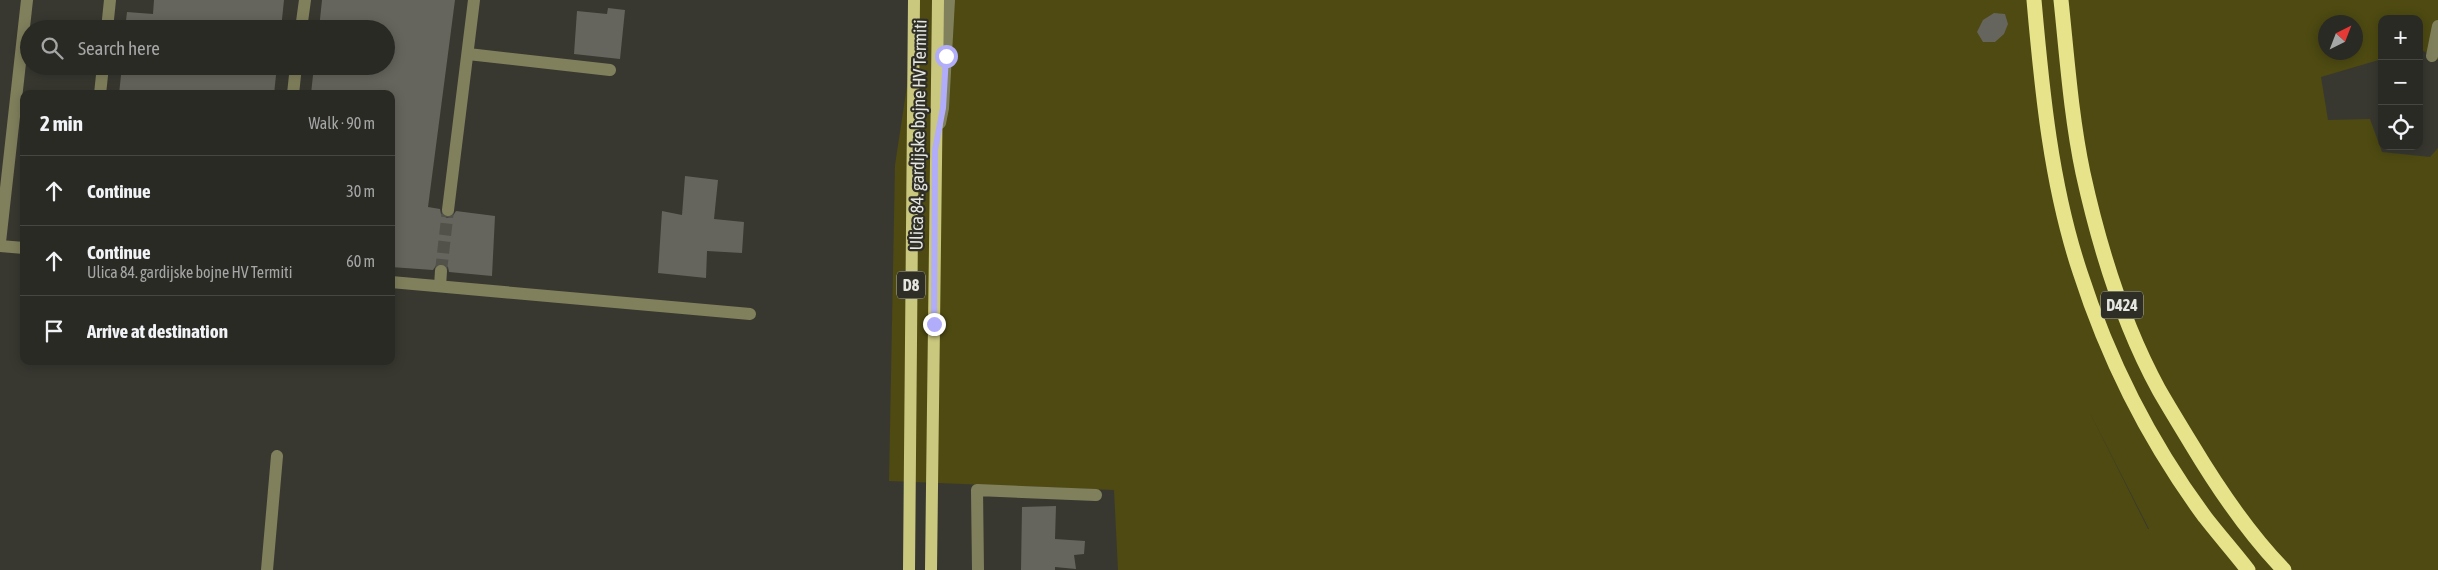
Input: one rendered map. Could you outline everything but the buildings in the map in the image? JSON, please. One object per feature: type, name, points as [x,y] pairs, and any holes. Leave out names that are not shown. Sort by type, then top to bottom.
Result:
[{"type":"highway","name":"D424","points":[[2034,0],[2041,88],[2058,188],[2079,271],[2095,314],[2141,417],[2205,517],[2248,570]]},
{"type":"highway","name":"D424","points":[[2061,0],[2072,103],[2083,172],[2108,265],[2129,322],[2159,389],[2207,470],[2239,518],[2284,570]]},
{"type":"main road","name":"Ulica 84. gardijske bojne HV Termiti","points":[[909,570],[914,0]]},
{"type":"main road","name":"Ulica 84. gardijske bojne HV Termiti","points":[[931,570],[938,0]]},
{"type":"street","points":[[25,20],[27,0]]},
{"type":"street","points":[[108,20],[110,0]]},
{"type":"street","points":[[302,20],[305,0]]},
{"type":"street","points":[[448,210],[474,0]]},
{"type":"street","points":[[935,150],[943,108],[949,0]]},
{"type":"street","points":[[2432,56],[2438,26]]},
{"type":"street","points":[[468,54],[610,70]]},
{"type":"street","points":[[0,242],[20,63]]},
{"type":"street","points":[[100,90],[102,75]]},
{"type":"street","points":[[293,90],[295,75]]},
{"type":"street","points":[[0,246],[20,248]]},
{"type":"street","points":[[440,286],[441,271]]},
{"type":"street","points":[[395,282],[750,314]]},
{"type":"street","points":[[267,570],[277,456]]},
{"type":"street","points":[[978,570],[977,490],[1096,495]]},
{"type":"shaded area","points":[[920,0],[2438,0],[2438,60],[2423,51],[2423,15],[2378,15],[2378,60],[2321,77],[2328,120],[2370,119],[2378,141],[2378,150],[2382,152],[2430,157],[2438,148],[2438,570],[1118,570],[1114,490],[889,481],[895,165]],"holes":[[[2089,411],[2149,529],[2148,529]]]},
{"type":"tunnel","points":[[441,271],[448,210]]},
{"type":"route","points":[[934,324],[935,150],[943,108],[946,56]]}]
